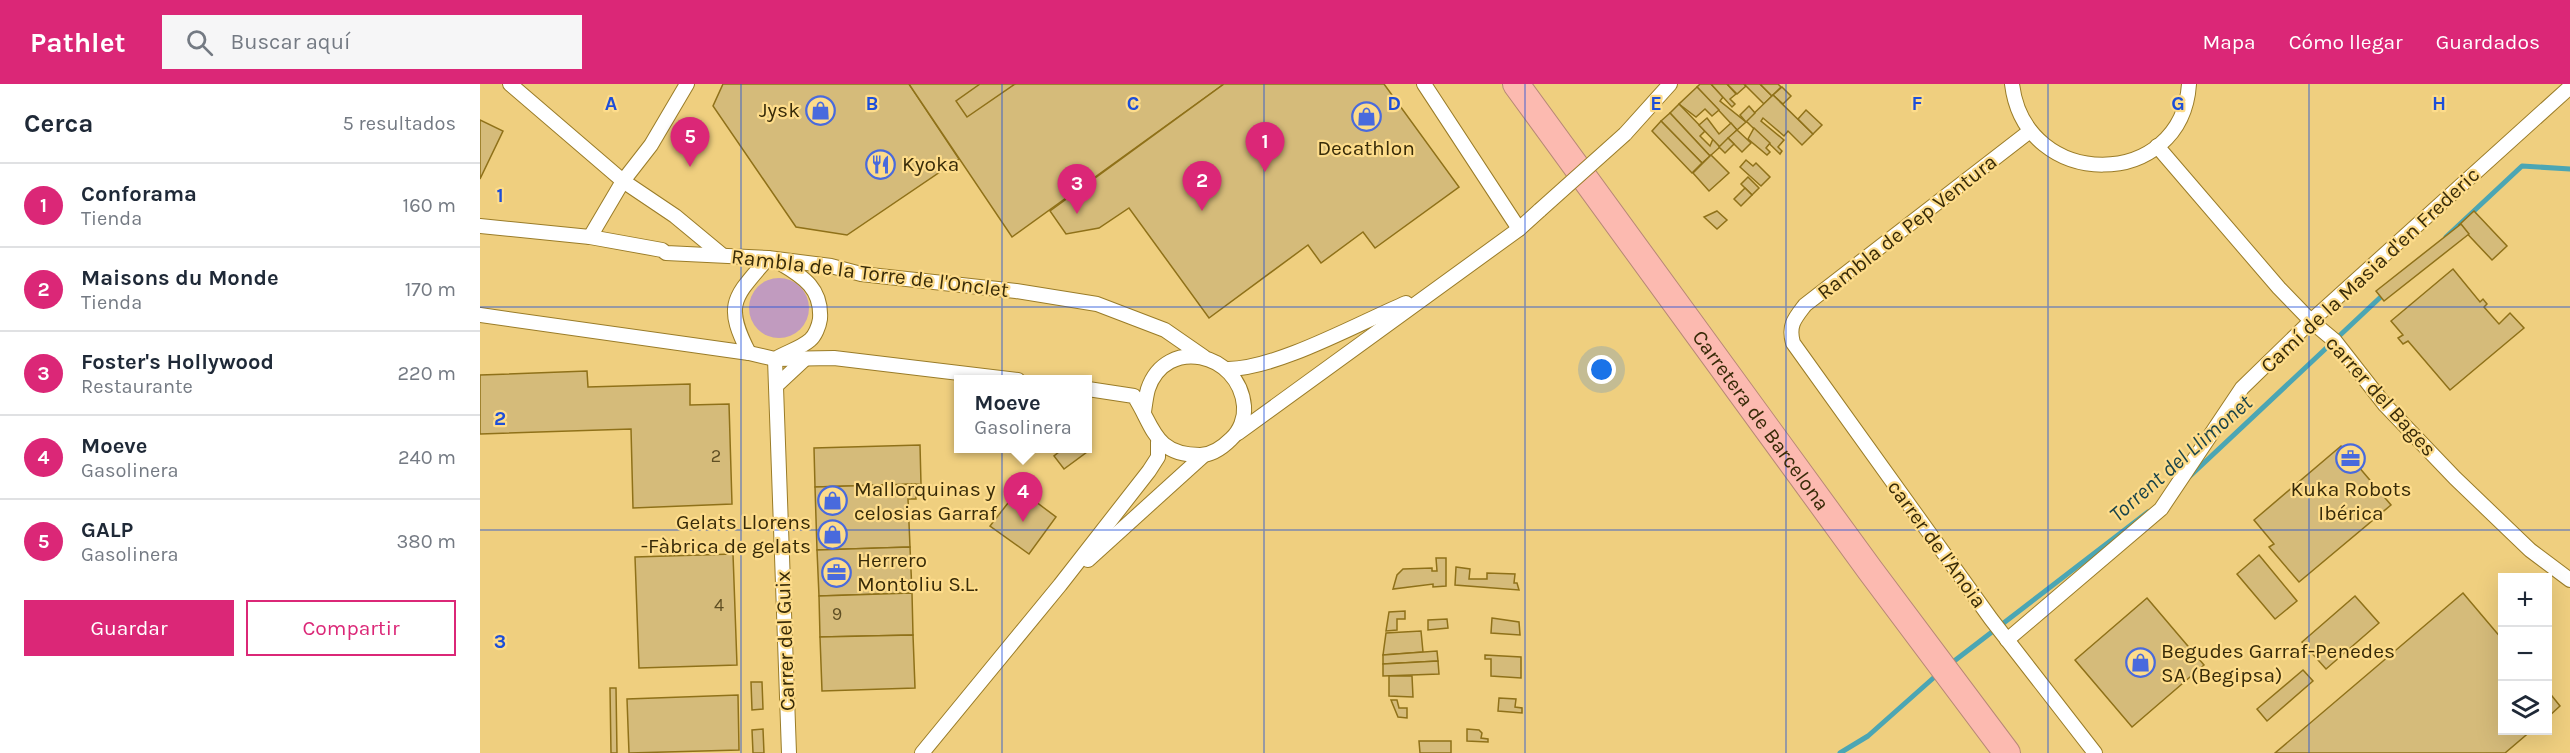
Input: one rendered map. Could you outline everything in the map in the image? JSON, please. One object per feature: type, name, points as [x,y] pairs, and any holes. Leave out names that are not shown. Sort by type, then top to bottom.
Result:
[{"type":"highway","name":"Carretera de Barcelona","points":[[1516,84],[1843,533],[2007,753]]},
{"type":"street","points":[[510,84],[623,181],[675,216],[722,255]]},
{"type":"street","points":[[590,237],[623,181],[651,145],[687,84]]},
{"type":"street","points":[[1424,84],[1519,229]]},
{"type":"street","points":[[1158,442],[1184,455],[1204,455],[1221,449],[1237,434],[1519,229],[1625,134],[1670,84]]},
{"type":"street","points":[[2012,84],[2021,118],[2030,131],[2052,152],[2066,159],[2091,166],[2127,162],[2157,146],[2178,120],[2185,105],[2189,84]]},
{"type":"street","name":"Camí de la Masia d'en Frederic","points":[[2007,640],[2161,509],[2242,388],[2311,321],[2570,87]]},
{"type":"street","name":"Rambla de Pep Ventura","points":[[1791,328],[1792,321],[1805,305],[2030,131]]},
{"type":"street","name":"carrer del Bages","points":[[2157,146],[2279,288],[2311,321],[2336,341],[2385,405],[2455,478],[2530,550],[2570,580]]},
{"type":"street","name":"Rambla de la Torre de l'Onclet","points":[[483,228],[590,237],[662,250],[666,253],[722,255],[831,266],[861,274],[1016,291],[1097,304],[1165,330],[1204,357]]},
{"type":"street","points":[[748,353],[736,329],[734,304],[738,293],[772,259],[806,278],[816,292],[821,308],[819,325],[812,340],[775,359]]},
{"type":"street","points":[[1228,369],[1248,369],[1292,353],[1428,295]]},
{"type":"street","points":[[480,315],[748,353],[775,359],[834,358],[976,375]]},
{"type":"street","name":"carrer de l'Anoia","points":[[1791,328],[1792,343],[2007,640],[2095,753]]},
{"type":"street","points":[[1144,412],[1148,388],[1160,370],[1170,362],[1186,357],[1204,357],[1228,369],[1239,382],[1245,410],[1237,434]]},
{"type":"street","name":"Carrer del Guix","points":[[775,359],[789,753]]},
{"type":"street","points":[[776,386],[805,359]]},
{"type":"street","points":[[922,753],[1060,585],[1158,457],[1158,442],[1134,396],[1092,391]]},
{"type":"street","points":[[1060,585],[1204,455]]},
{"type":"shaded area","points":[[773,278],[785,278],[796,283],[804,291],[809,308],[807,320],[796,333],[785,338],[773,338],[762,333],[754,325],[749,314],[749,302],[754,291],[762,283]]},
{"type":"building","points":[[723,84],[909,84],[959,159],[847,235],[796,227],[713,106]]},
{"type":"building","points":[[909,84],[1224,84],[1012,237]]},
{"type":"building","points":[[980,84],[1015,84],[967,117],[956,101]]},
{"type":"building","points":[[1224,84],[1384,84],[1459,187],[1375,248],[1363,232],[1321,263],[1308,245],[1209,318],[1129,208],[1099,228],[1066,234],[1050,211]]},
{"type":"building","points":[[1700,84],[1711,84],[1723,97],[1720,101],[1746,122],[1737,130],[1697,87]]},
{"type":"building","points":[[1711,84],[1727,84],[1736,94],[1730,99],[1735,104],[1732,107]]},
{"type":"building","points":[[1727,84],[1744,84],[1746,86],[1737,94]]},
{"type":"building","points":[[1744,84],[1760,84],[1772,96],[1764,104]]},
{"type":"building","points":[[1760,84],[1778,84],[1781,87],[1772,96]]},
{"type":"building","points":[[1697,87],[1719,110],[1712,116],[1705,109],[1696,117],[1679,104]]},
{"type":"building","points":[[1782,87],[1791,96],[1783,104],[1773,95]]},
{"type":"building","points":[[1773,95],[1813,134],[1802,145],[1788,131],[1784,136],[1763,118],[1761,121],[1784,140],[1778,147],[1782,151],[1780,154],[1746,121]]},
{"type":"building","points":[[1679,104],[1705,131],[1700,136],[1710,146],[1713,139],[1720,147],[1710,156],[1670,113]]},
{"type":"building","points":[[1749,106],[1755,113],[1746,122],[1740,115]]},
{"type":"building","points":[[1806,110],[1822,125],[1813,134],[1798,119]]},
{"type":"building","points":[[1670,113],[1710,156],[1702,163],[1661,121]]},
{"type":"building","points":[[1707,118],[1719,134],[1731,123],[1737,130],[1720,147],[1699,125]]},
{"type":"building","points":[[480,120],[503,131],[480,179]]},
{"type":"building","points":[[1661,121],[1702,163],[1692,173],[1652,131]]},
{"type":"building","points":[[1754,128],[1770,143],[1766,148],[1770,152],[1767,155],[1748,139]]},
{"type":"building","points":[[1737,130],[1751,143],[1742,152],[1728,138]]},
{"type":"building","points":[[1728,138],[1734,144],[1725,153],[1719,147]]},
{"type":"building","points":[[1711,155],[1729,173],[1709,191],[1693,173]]},
{"type":"building","points":[[1746,160],[1753,166],[1756,163],[1770,177],[1761,186],[1740,167]]},
{"type":"building","points":[[1748,177],[1759,188],[1752,195],[1741,184]]},
{"type":"building","points":[[1745,188],[1752,195],[1741,206],[1734,199]]},
{"type":"building","points":[[1717,211],[1727,220],[1717,229],[1704,217]]},
{"type":"building","points":[[2474,211],[2507,246],[2492,260],[2459,225]]},
{"type":"building","points":[[2461,224],[2469,234],[2384,301],[2376,291]]},
{"type":"building","points":[[2453,269],[2480,302],[2483,299],[2487,304],[2484,307],[2499,324],[2510,313],[2524,328],[2450,390],[2408,341],[2403,344],[2398,338],[2403,335],[2391,321]]},
{"type":"building","points":[[587,371],[588,387],[690,384],[690,405],[729,404],[732,504],[633,508],[631,429],[480,434],[480,375]]},
{"type":"building","points":[[920,445],[921,484],[815,487],[814,448]]},
{"type":"building","points":[[2341,446],[2391,505],[2299,582],[2269,547],[2274,544],[2254,520]]},
{"type":"building","points":[[1058,453],[1086,453],[1064,469],[1054,456]]},
{"type":"building","points":[[915,484],[916,499],[908,499],[910,547],[817,550],[815,487]]},
{"type":"building","points":[[1019,489],[1056,517],[1029,554],[990,526]]},
{"type":"building","points":[[910,547],[912,593],[819,596],[817,550]]},
{"type":"building","points":[[733,554],[737,665],[639,668],[635,557]]},
{"type":"building","points":[[2259,555],[2297,601],[2275,619],[2237,574]]},
{"type":"building","points":[[1436,558],[1446,558],[1446,586],[1433,587],[1433,584],[1393,589],[1397,575],[1403,569],[1432,568],[1432,571],[1437,571]]},
{"type":"building","points":[[1456,567],[1470,569],[1469,579],[1487,579],[1487,573],[1515,574],[1514,583],[1517,583],[1519,590],[1455,585]]},
{"type":"building","points":[[912,593],[913,635],[820,637],[819,596]]},
{"type":"building","points":[[2463,593],[2498,634],[2498,735],[2526,735],[2505,753],[2275,753]]},
{"type":"building","points":[[2355,596],[2379,623],[2326,669],[2302,642]]},
{"type":"building","name":"Begudes Garraf-Penedes SA (Begipsa)","points":[[2147,598],[2204,665],[2132,727],[2075,660]]},
{"type":"building","points":[[1405,611],[1405,619],[1397,619],[1397,630],[1386,631],[1389,612]]},
{"type":"building","points":[[1492,618],[1519,622],[1520,635],[1491,633]]},
{"type":"building","points":[[1447,619],[1448,628],[1428,630],[1428,620]]},
{"type":"building","points":[[1421,631],[1423,652],[1383,655],[1386,633]]},
{"type":"building","points":[[913,635],[915,688],[822,691],[820,637]]},
{"type":"building","points":[[1437,651],[1438,661],[1383,664],[1383,655]]},
{"type":"building","points":[[1485,655],[1521,657],[1521,678],[1491,676],[1491,659],[1485,659]]},
{"type":"building","points":[[1438,661],[1439,674],[1383,676],[1383,664]]},
{"type":"building","points":[[2303,670],[2313,681],[2267,721],[2257,709]]},
{"type":"building","points":[[1389,676],[1412,676],[1413,697],[1389,696]]},
{"type":"building","points":[[751,682],[762,682],[763,709],[752,710]]},
{"type":"building","points":[[610,688],[616,688],[617,753],[611,753]]},
{"type":"building","points":[[738,695],[739,750],[629,753],[627,699]]},
{"type":"building","points":[[2552,696],[2560,706],[2552,713]]},
{"type":"building","points":[[1499,698],[1516,699],[1515,707],[1522,708],[1522,713],[1498,711]]},
{"type":"building","points":[[1391,700],[1397,700],[1399,708],[1407,708],[1407,718],[1398,717]]},
{"type":"building","points":[[763,729],[764,753],[753,753],[752,730]]},
{"type":"building","points":[[1467,729],[1479,730],[1482,733],[1481,738],[1488,739],[1488,742],[1467,741]]},
{"type":"building","points":[[1419,741],[1451,741],[1451,753],[1420,753]]},
{"type":"waterway","name":"Torrent del Llimonet","points":[[2446,237],[2522,166],[2570,169]]},
{"type":"waterway","name":"Torrent del Llimonet","points":[[2189,477],[2386,292]]},
{"type":"waterway","name":"Torrent del Llimonet","points":[[1949,665],[2148,512]]},
{"type":"waterway","name":"Torrent del Llimonet","points":[[1840,753],[1868,736],[1939,673]]},
{"type":"place","name":"Jysk","points":[[821,110]]},
{"type":"place","name":"Decathlon","points":[[1366,117]]},
{"type":"place","name":"Kyoka","points":[[881,164]]},
{"type":"place","name":"GALP","points":[[690,167]]},
{"type":"place","name":"Conforama","points":[[1265,172]]},
{"type":"place","name":"Maisons du Monde","points":[[1202,211]]},
{"type":"place","name":"Foster's Hollywood","points":[[1077,214]]},
{"type":"place","name":"Kuka Robots Ibérica","points":[[2351,458]]},
{"type":"place","name":"Mallorquinas y celosias Garraf","points":[[833,501]]},
{"type":"place","name":"Moeve","points":[[1023,522]]},
{"type":"place","name":"Gelats Llorens -Fàbrica de gelats","points":[[832,534]]},
{"type":"place","name":"Herrero Montoliu S.L.","points":[[836,572]]},
{"type":"place","name":"Begudes Garraf-Penedes SA (Begipsa)","points":[[2140,663]]}]
